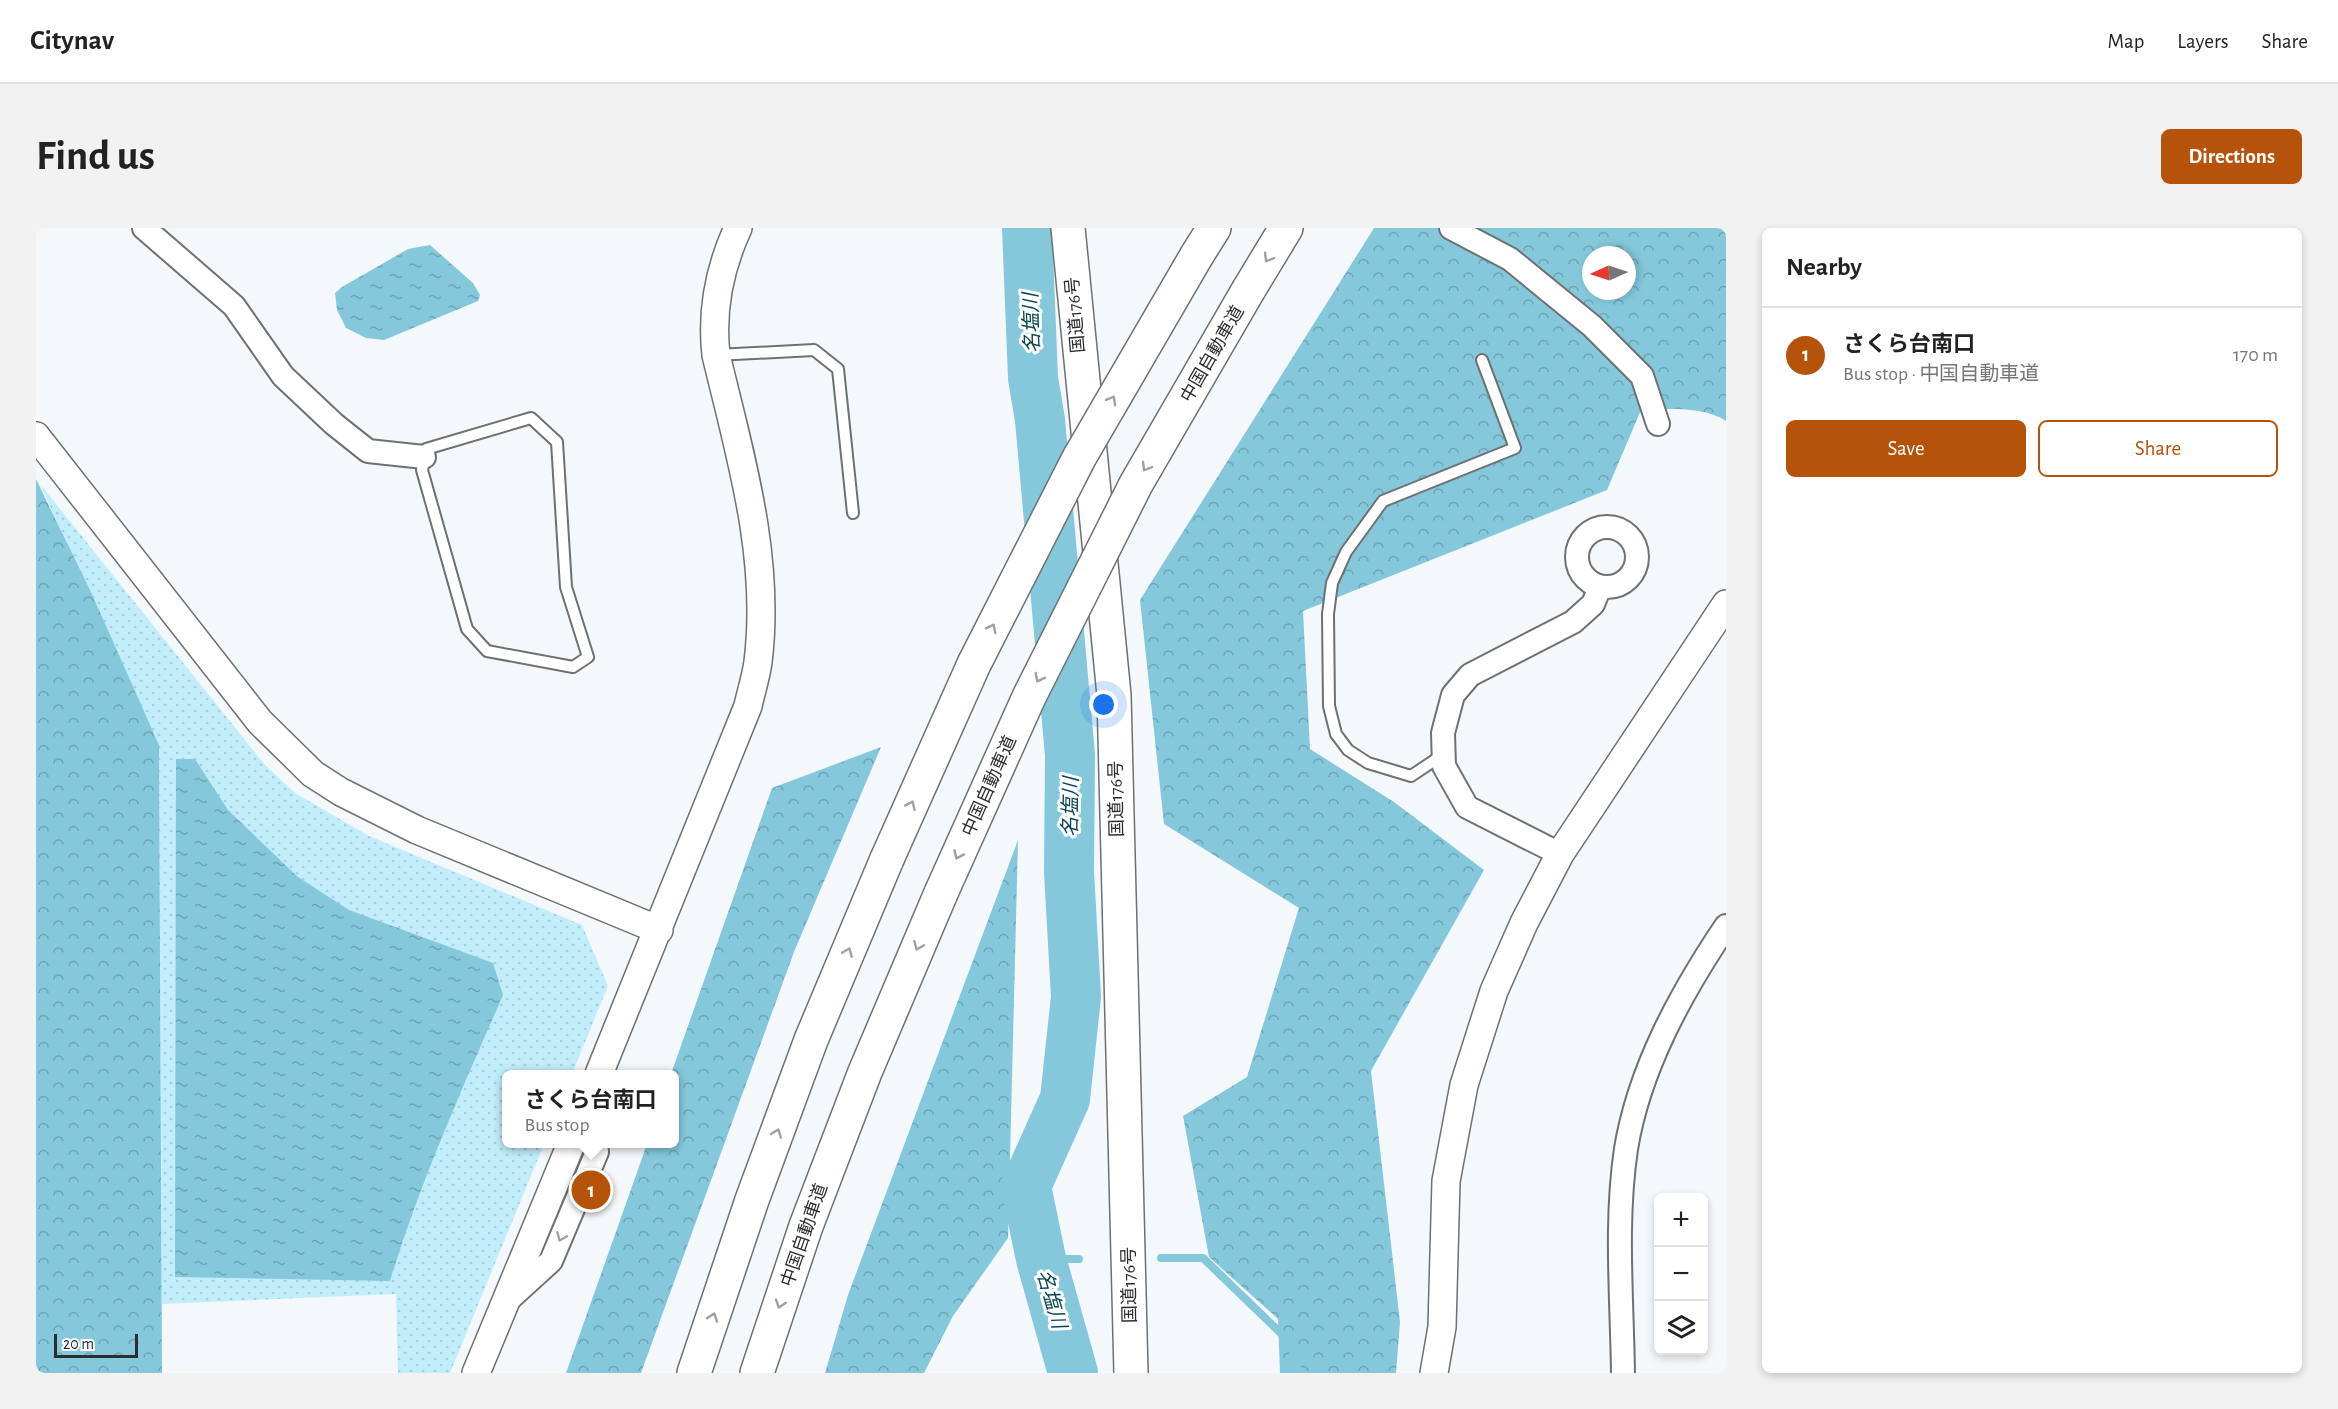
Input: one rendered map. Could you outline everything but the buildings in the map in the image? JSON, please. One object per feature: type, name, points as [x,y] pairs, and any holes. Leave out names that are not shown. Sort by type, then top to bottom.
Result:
[{"type":"highway","name":"国道176号","points":[[1068,228],[1114,695],[1131,1373]]},
{"type":"highway","points":[[694,1373],[752,1200],[811,1040],[887,859],[974,664],[1073,468],[1214,228]]},
{"type":"highway","name":"中国自動車道","points":[[757,1373],[806,1226],[865,1072],[941,893],[1029,698],[1136,484],[1286,228]]},
{"type":"street","points":[[144,228],[234,306],[283,376],[334,424],[368,451],[424,457]]},
{"type":"street","points":[[601,1070],[748,706],[758,663],[761,604],[756,534],[716,355],[713,328],[722,266],[738,228]]},
{"type":"street","points":[[1451,228],[1510,259],[1592,326],[1642,376],[1658,424]]},
{"type":"street","points":[[36,436],[260,722],[313,774],[341,792],[417,830],[659,930]]},
{"type":"street","points":[[1560,854],[1467,807],[1444,766],[1443,733],[1453,695],[1470,675],[1573,622],[1593,604],[1600,586]]},
{"type":"street","points":[[1434,1373],[1442,1327],[1446,1181],[1464,1085],[1494,991],[1524,923],[1560,854],[1726,604]]},
{"type":"street","points":[[1623,1373],[1621,1229],[1626,1149],[1646,1075],[1681,997],[1726,926]]},
{"type":"street","points":[[476,1373],[569,1148]]},
{"type":"street","points":[[504,1304],[551,1261],[597,1152],[597,1148]]},
{"type":"lane","points":[[716,355],[814,350],[838,369],[853,513]]},
{"type":"lane","points":[[1444,754],[1411,776],[1368,762],[1348,750],[1336,734],[1329,706],[1328,614],[1332,583],[1346,552],[1383,501],[1515,448],[1482,360]]},
{"type":"lane","points":[[531,418],[557,442],[566,587],[588,657],[573,668],[487,651],[467,629],[422,470],[424,457],[426,449],[531,418]]},
{"type":"shaded area","points":[[40,484],[265,765],[295,793],[369,836],[582,925],[608,986],[574,1070],[502,1070],[502,1148],[542,1148],[450,1373],[398,1373],[396,1294],[162,1304],[159,745]]},
{"type":"green space","points":[[1374,228],[1726,228],[1726,421],[1717,416],[1696,411],[1641,410],[1607,490],[1303,611],[1310,749],[1394,802],[1484,870],[1371,1071],[1400,1322],[1396,1373],[1280,1373],[1278,1319],[1209,1257],[1183,1116],[1247,1077],[1299,908],[1164,824],[1140,600]]},
{"type":"green space","points":[[36,479],[91,592],[159,745],[162,1373],[36,1373]]},
{"type":"green space","points":[[881,747],[794,952],[641,1373],[566,1373],[646,1148],[679,1148],[679,1070],[672,1070],[772,788]]},
{"type":"green space","points":[[1018,840],[1008,1238],[953,1316],[924,1373],[825,1373],[848,1295]]},
{"type":"water","points":[[430,245],[473,283],[480,295],[478,301],[384,340],[366,338],[346,328],[337,310],[335,293],[408,249]]},
{"type":"water","points":[[176,759],[195,759],[228,810],[298,877],[349,910],[493,963],[503,995],[428,1172],[390,1281],[175,1277]]},
{"type":"waterway","name":"名塩川","points":[[1027,228],[1033,378],[1040,420],[1070,755],[1069,872],[1076,997],[1065,1099],[1026,1186],[1041,1259],[1073,1373]]},
{"type":"waterway","points":[[1161,1258],[1203,1258],[1291,1343],[1298,1373]]},
{"type":"waterway","points":[[1041,1259],[1079,1259]]},
{"type":"place","name":"さくら台南口","points":[[591,1190]]}]
